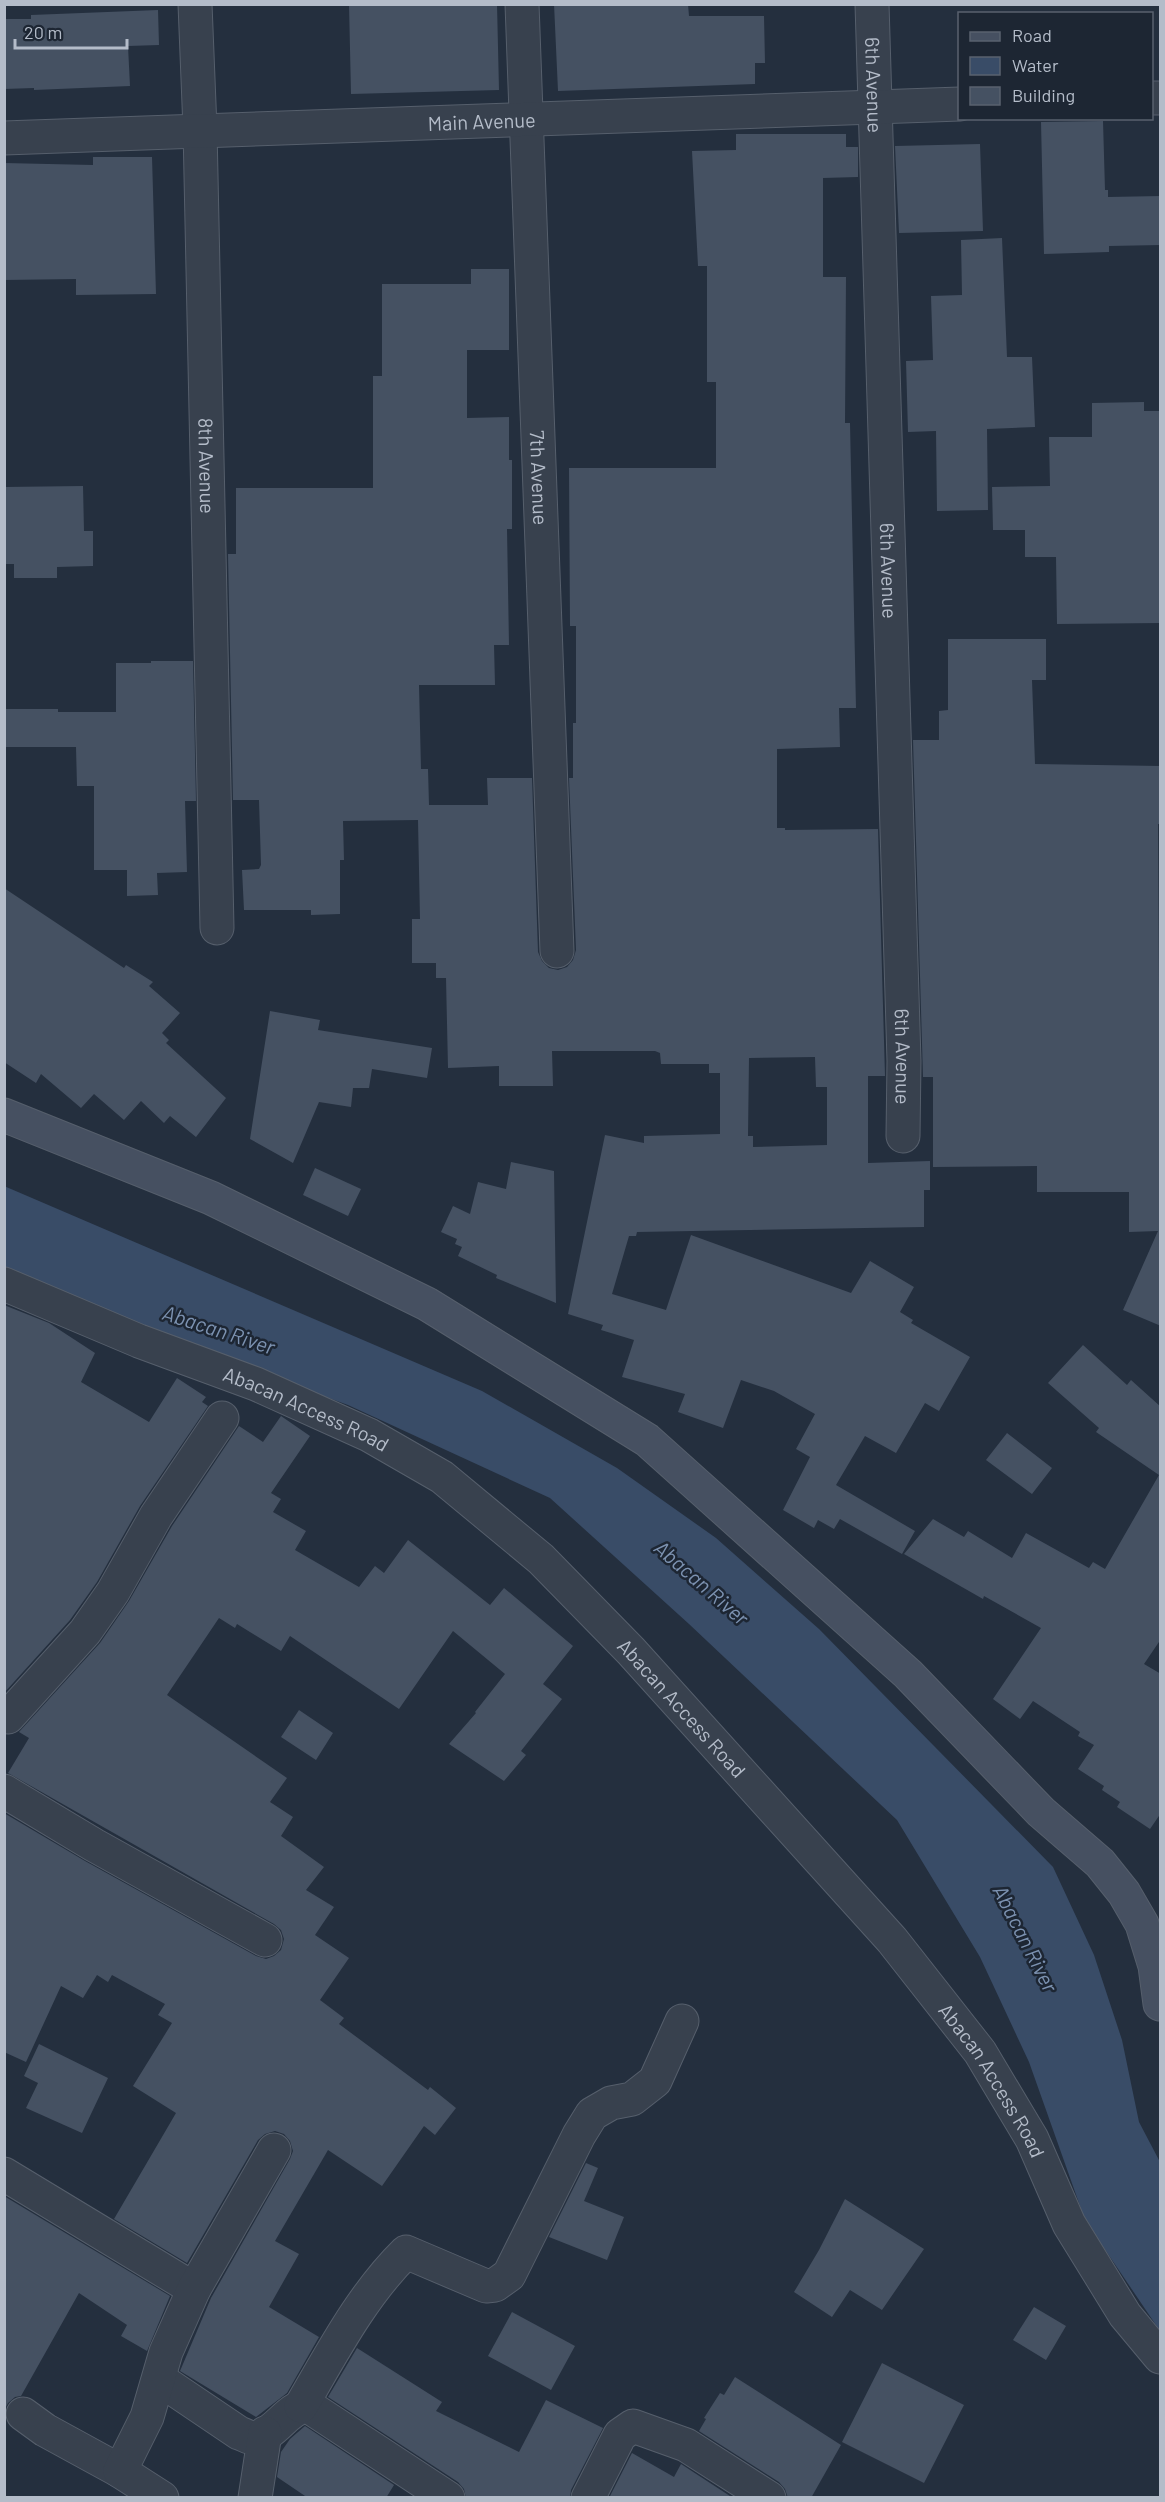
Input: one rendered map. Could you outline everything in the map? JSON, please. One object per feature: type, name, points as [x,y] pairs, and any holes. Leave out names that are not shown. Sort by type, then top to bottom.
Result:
[{"type":"street","name":"8th Avenue","points":[[195,4],[200,129],[218,928]]},
{"type":"street","name":"7th Avenue","points":[[522,4],[557,951]]},
{"type":"street","name":"6th Avenue","points":[[872,4],[904,1061],[903,1136]]},
{"type":"street","name":"Main Avenue","points":[[4,138],[200,129],[958,104]]},
{"type":"street","points":[[4,1114],[211,1198],[427,1304],[647,1440],[908,1674],[1041,1812],[1100,1863],[1124,1893],[1142,1924],[1155,1966],[1161,2004]]},
{"type":"street","name":"Abacan Access Road","points":[[4,1284],[139,1341],[256,1384],[369,1435],[442,1476],[541,1559],[631,1651],[892,1940],[980,2052],[1032,2139],[1069,2224],[1125,2315],[1161,2357]]},
{"type":"street","points":[[6,1725],[85,1632],[113,1592],[156,1516],[222,1418]]},
{"type":"street","points":[[4,1791],[94,1845],[265,1940]]},
{"type":"street","points":[[159,2379],[239,2433],[253,2438],[265,2433],[301,2406],[333,2350],[386,2272],[406,2252],[486,2286],[495,2285],[508,2275],[579,2135],[592,2115],[611,2103],[632,2099],[655,2081],[682,2021]]},
{"type":"street","points":[[120,2471],[147,2417],[166,2352],[194,2289],[274,2150]]},
{"type":"street","points":[[4,2174],[194,2289]]},
{"type":"street","points":[[301,2406],[308,2406],[448,2498]]},
{"type":"street","points":[[23,2414],[45,2430],[120,2471],[162,2498]]},
{"type":"street","points":[[588,2498],[620,2435],[633,2426],[686,2445],[769,2498]]},
{"type":"street","points":[[255,2498],[265,2433]]},
{"type":"water","name":"Abacan River","points":[[4,1186],[482,1391],[617,1468],[716,1538],[819,1629],[1053,1867],[1094,1955],[1122,2040],[1139,2122],[1160,2162],[1160,2331],[1085,2220],[1029,2062],[980,1957],[897,1820],[689,1624],[550,1498],[348,1405],[42,1294],[5,1278]]},
{"type":"building","points":[[349,4],[497,4],[499,90],[351,94]]},
{"type":"building","points":[[554,4],[688,4],[689,16],[764,16],[765,63],[755,63],[755,84],[558,91]]},
{"type":"building","points":[[158,10],[159,45],[128,46],[130,86],[4,89],[4,19],[31,19],[31,15]]},
{"type":"building","points":[[1103,121],[1105,190],[1108,190],[1108,197],[1161,196],[1161,245],[1109,246],[1109,252],[1044,254],[1041,122]]},
{"type":"building","points":[[736,134],[846,134],[846,147],[858,147],[858,177],[823,178],[823,277],[846,277],[845,423],[850,423],[856,708],[839,708],[840,747],[777,749],[777,828],[785,828],[785,830],[878,829],[885,1076],[868,1076],[868,1163],[930,1161],[930,1190],[924,1190],[924,1227],[637,1232],[636,1236],[629,1236],[612,1294],[666,1310],[691,1235],[851,1293],[870,1261],[914,1287],[900,1312],[913,1320],[911,1323],[970,1357],[939,1411],[925,1403],[896,1453],[865,1436],[836,1485],[915,1531],[902,1554],[840,1519],[834,1529],[818,1520],[814,1528],[783,1510],[810,1457],[796,1449],[815,1414],[774,1391],[741,1380],[723,1428],[678,1412],[685,1394],[622,1377],[634,1340],[601,1330],[603,1325],[568,1314],[605,1135],[644,1143],[644,1136],[720,1134],[720,1073],[709,1073],[709,1064],[661,1064],[660,1053],[655,1051],[552,1051],[553,1086],[499,1086],[499,1066],[448,1068],[446,978],[436,978],[436,963],[412,963],[412,919],[420,919],[418,820],[343,821],[344,860],[340,860],[340,914],[311,915],[311,910],[244,910],[242,870],[259,869],[261,865],[259,800],[233,800],[228,554],[236,554],[236,488],[373,488],[373,376],[382,376],[382,284],[471,284],[471,269],[509,269],[509,350],[467,350],[467,418],[509,417],[509,460],[512,460],[512,529],[507,529],[509,645],[494,645],[495,685],[419,685],[421,769],[428,769],[429,805],[488,805],[487,778],[532,778],[538,952],[542,961],[549,968],[558,970],[567,967],[573,960],[576,950],[569,778],[573,778],[573,723],[576,723],[576,626],[570,626],[569,468],[716,468],[716,382],[707,382],[707,266],[698,266],[692,151],[736,150]],"holes":[[[815,1057],[816,1087],[827,1087],[827,1145],[753,1147],[753,1136],[748,1136],[749,1058]]]},
{"type":"building","points":[[980,144],[983,231],[899,233],[895,146]]},
{"type":"building","points":[[93,157],[152,157],[156,294],[76,295],[76,279],[4,280],[4,163],[93,165]]},
{"type":"building","points":[[1002,238],[1007,357],[1032,357],[1035,427],[987,429],[988,510],[937,511],[936,431],[908,432],[906,361],[933,360],[931,296],[962,295],[961,240]]},
{"type":"building","points":[[1144,402],[1144,411],[1161,411],[1161,623],[1057,624],[1056,557],[1025,557],[1025,530],[993,530],[992,487],[1050,486],[1049,437],[1092,437],[1092,403]]},
{"type":"building","points":[[83,486],[84,531],[93,531],[93,566],[57,567],[57,578],[14,578],[14,564],[4,564],[4,487]]},
{"type":"building","points":[[948,639],[1046,639],[1046,680],[1032,680],[1035,764],[1161,766],[1161,824],[1158,824],[1161,1326],[1123,1310],[1158,1231],[1129,1232],[1129,1192],[1037,1192],[1037,1166],[933,1167],[933,1077],[923,1077],[913,740],[939,740],[939,711],[948,710]]},
{"type":"building","points":[[151,661],[193,661],[196,801],[185,801],[187,872],[157,873],[158,895],[127,896],[127,870],[94,870],[94,786],[77,786],[76,747],[4,747],[4,709],[116,712],[116,663],[151,663]]},
{"type":"building","points":[[4,888],[124,968],[126,965],[153,982],[149,986],[180,1013],[162,1033],[169,1040],[166,1043],[226,1098],[196,1137],[170,1116],[164,1123],[141,1101],[124,1120],[94,1094],[81,1108],[41,1074],[36,1083],[4,1062]]},
{"type":"building","points":[[270,1011],[320,1020],[318,1030],[432,1048],[427,1078],[372,1069],[369,1088],[353,1088],[351,1107],[319,1102],[293,1163],[250,1139]]},
{"type":"building","points":[[511,1162],[554,1171],[556,1303],[496,1278],[497,1275],[458,1256],[462,1247],[455,1244],[457,1239],[441,1232],[453,1206],[470,1214],[478,1182],[506,1189]]},
{"type":"building","points":[[315,1168],[361,1189],[348,1216],[303,1195]]},
{"type":"building","points":[[4,1305],[49,1323],[95,1353],[81,1382],[149,1422],[177,1378],[206,1397],[202,1402],[208,1406],[140,1506],[97,1582],[70,1620],[4,1693]]},
{"type":"building","points":[[1083,1345],[1127,1385],[1131,1380],[1161,1407],[1161,1639],[1144,1664],[1161,1674],[1161,1813],[1150,1829],[1117,1807],[1120,1802],[1102,1790],[1104,1786],[1078,1769],[1094,1745],[1078,1736],[1080,1732],[1033,1701],[1020,1719],[993,1699],[1041,1628],[984,1596],[983,1599],[904,1554],[933,1519],[964,1537],[968,1531],[1012,1558],[1026,1533],[1089,1568],[1093,1562],[1105,1569],[1159,1475],[1096,1432],[1099,1428],[1048,1383]]},
{"type":"building","points":[[281,1416],[310,1436],[271,1493],[281,1499],[273,1512],[306,1531],[295,1550],[359,1587],[375,1566],[384,1573],[408,1540],[490,1605],[504,1588],[573,1646],[543,1684],[562,1699],[521,1751],[526,1755],[504,1781],[449,1744],[505,1674],[453,1631],[399,1709],[290,1636],[281,1651],[237,1624],[235,1628],[219,1618],[167,1695],[287,1778],[270,1802],[293,1817],[281,1836],[324,1867],[306,1890],[334,1907],[315,1935],[349,1958],[320,2000],[344,2018],[339,2024],[428,2090],[430,2087],[456,2108],[435,2135],[424,2126],[382,2186],[328,2150],[275,2241],[299,2254],[269,2307],[319,2337],[287,2393],[256,2417],[180,2371],[211,2298],[290,2159],[293,2151],[290,2141],[284,2134],[275,2131],[265,2134],[258,2140],[187,2263],[114,2219],[176,2113],[133,2086],[172,2023],[158,2015],[165,2004],[112,1975],[108,1982],[97,1975],[83,1998],[61,1986],[26,2062],[4,2052],[4,1813],[256,1956],[266,1959],[281,1950],[284,1939],[281,1930],[274,1924],[8,1773],[29,1738],[19,1732],[100,1643],[129,1601],[172,1526],[239,1426],[263,1442]]},
{"type":"building","points":[[1007,1433],[1052,1468],[1032,1494],[986,1460]]},
{"type":"building","points":[[299,1710],[333,1733],[316,1760],[281,1737]]},
{"type":"building","points":[[39,2044],[108,2078],[82,2133],[26,2108],[38,2083],[24,2076]]},
{"type":"building","points":[[586,2163],[598,2168],[584,2201],[624,2217],[607,2260],[549,2237]]},
{"type":"building","points":[[4,2196],[170,2296],[147,2351],[121,2336],[127,2325],[79,2293],[21,2396],[15,2397],[8,2403],[4,2411]]},
{"type":"building","points":[[845,2199],[924,2249],[882,2310],[850,2290],[832,2317],[794,2292]]},
{"type":"building","points":[[1034,2307],[1066,2326],[1046,2360],[1013,2340]]},
{"type":"building","points":[[512,2312],[575,2346],[551,2390],[488,2356]]},
{"type":"building","points":[[357,2348],[442,2402],[436,2411],[519,2452],[546,2400],[603,2428],[571,2490],[570,2498],[466,2498],[464,2489],[458,2482],[328,2397]]},
{"type":"building","points":[[882,2363],[964,2405],[924,2483],[842,2442]]},
{"type":"building","points":[[735,2377],[841,2445],[811,2498],[788,2498],[779,2482],[699,2431],[706,2419],[704,2418],[720,2393],[724,2395]]},
{"type":"building","points":[[305,2426],[394,2485],[386,2498],[308,2498],[277,2477],[281,2452],[290,2439]]},
{"type":"building","points":[[632,2453],[674,2477],[681,2464],[733,2498],[609,2498]]}]
